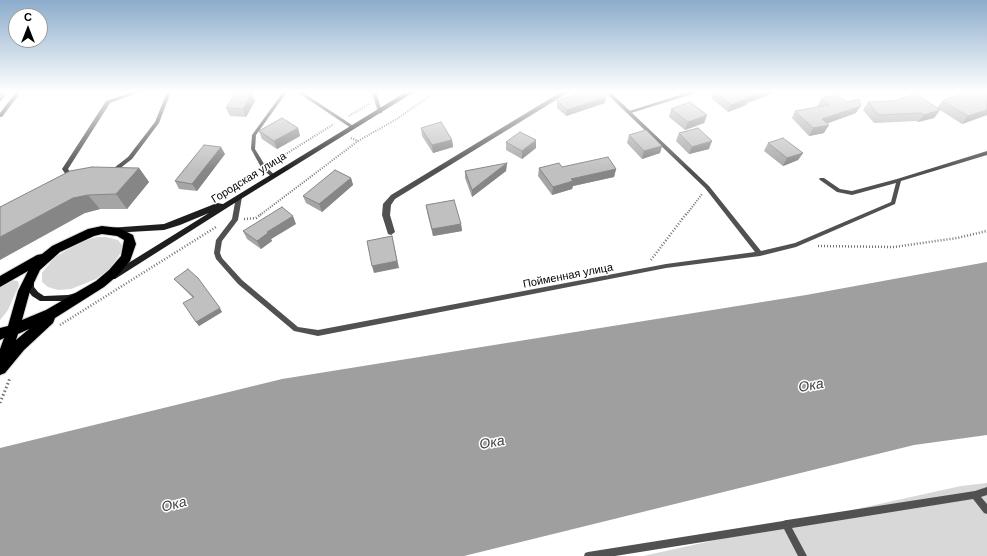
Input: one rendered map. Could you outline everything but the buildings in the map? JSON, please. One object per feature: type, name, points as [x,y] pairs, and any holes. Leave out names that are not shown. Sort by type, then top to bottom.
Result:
[{"type":"highway","points":[[0,282],[56,249],[82,236],[108,230],[119,232],[129,238],[130,244],[126,258],[120,266],[100,284],[66,306],[32,333],[3,372]]},
{"type":"highway","points":[[3,372],[13,330],[30,277],[44,259],[56,249]]},
{"type":"highway","points":[[0,334],[13,330],[66,306]]},
{"type":"main road","name":"Городская улица","points":[[30,277],[30,288],[35,294],[43,299],[68,298],[100,284],[369,118]]},
{"type":"main road","points":[[108,230],[164,227],[239,197]]},
{"type":"street","points":[[391,232],[386,215],[387,204],[393,198],[524,118]]},
{"type":"lane","points":[[80,179],[73,180],[65,169],[98,118]]},
{"type":"lane","points":[[108,175],[130,158],[159,118]]},
{"type":"lane","points":[[266,118],[254,135],[252,149],[264,168],[273,176]]},
{"type":"lane","points":[[339,118],[353,127]]},
{"type":"lane","points":[[635,118],[707,188],[760,254]]},
{"type":"lane","points":[[822,179],[839,191],[852,193],[899,180],[987,152]]},
{"type":"lane","name":"Пойменная улица","points":[[239,197],[235,220],[219,240],[217,253],[219,259],[240,282],[296,329],[318,333],[642,272],[666,266],[760,254],[796,245],[893,203],[899,180]]},
{"type":"lane","points":[[588,556],[975,495],[987,491]]},
{"type":"lane","points":[[975,495],[987,510]]},
{"type":"lane","points":[[786,524],[803,556]]},
{"type":"path","points":[[264,168],[345,118]]},
{"type":"path","points":[[57,328],[225,222],[256,218],[358,141],[399,118]]},
{"type":"path","points":[[332,126],[358,141]]},
{"type":"path","points":[[642,272],[707,188]]},
{"type":"path","points":[[796,245],[894,247],[958,238],[987,231]]},
{"type":"path","points":[[0,403],[3,372],[13,373]]},
{"type":"shaded area","points":[[97,237],[106,237],[118,240],[122,245],[121,252],[111,268],[96,279],[71,289],[58,290],[48,287],[42,282],[42,273],[55,257],[83,241]]},
{"type":"shaded area","points":[[11,280],[18,281],[19,285],[8,310],[0,320],[0,287]]},
{"type":"shaded area","points":[[987,483],[987,556],[643,556],[961,486]]},
{"type":"water","name":"Ока","points":[[987,262],[987,435],[914,445],[464,556],[0,556],[0,448],[282,379],[806,295]]}]
